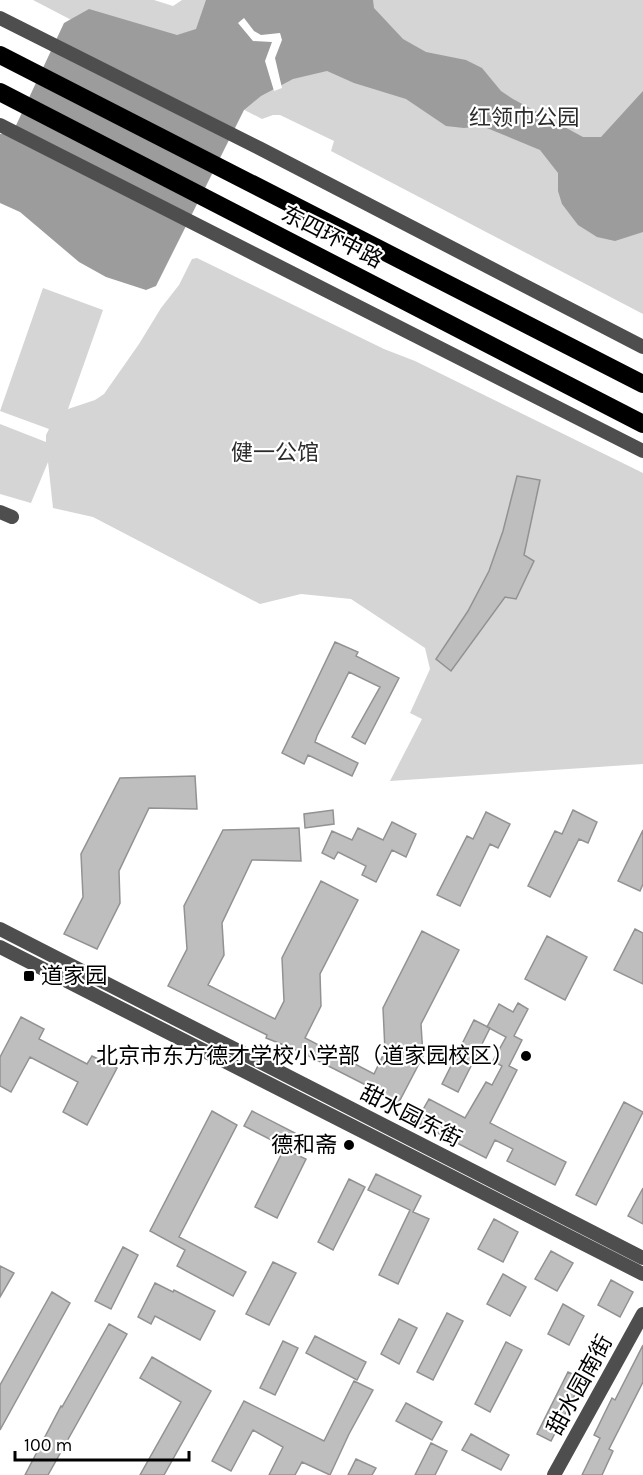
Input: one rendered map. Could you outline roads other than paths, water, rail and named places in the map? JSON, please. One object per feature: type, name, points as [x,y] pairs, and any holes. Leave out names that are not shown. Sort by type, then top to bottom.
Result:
[{"type":"highway","name":"东四环中路","points":[[0,55],[643,384]]},
{"type":"highway","name":"东四环中路","points":[[0,92],[643,424]]},
{"type":"highway","points":[[612,368],[643,376]]},
{"type":"highway","points":[[597,401],[643,436]]},
{"type":"street","name":"东四环中路","points":[[0,18],[261,149],[643,347]]},
{"type":"street","points":[[0,125],[643,451]]},
{"type":"street","name":"甜水园东街","points":[[0,929],[643,1258]]},
{"type":"street","name":"甜水园东街","points":[[0,947],[643,1274]]},
{"type":"street","name":"甜水园南街","points":[[554,1475],[643,1314]]},
{"type":"place","name":"道家园","points":[[29,976]]},
{"type":"place","name":"北京市东方德才学校小学部（道家园校区）","points":[[526,1056]]},
{"type":"place","name":"德和斋","points":[[349,1145]]},
{"type":"park label","name":"红领巾公园","points":[[524,118]]},
{"type":"park label","name":"健一公馆","points":[[275,453]]}]
